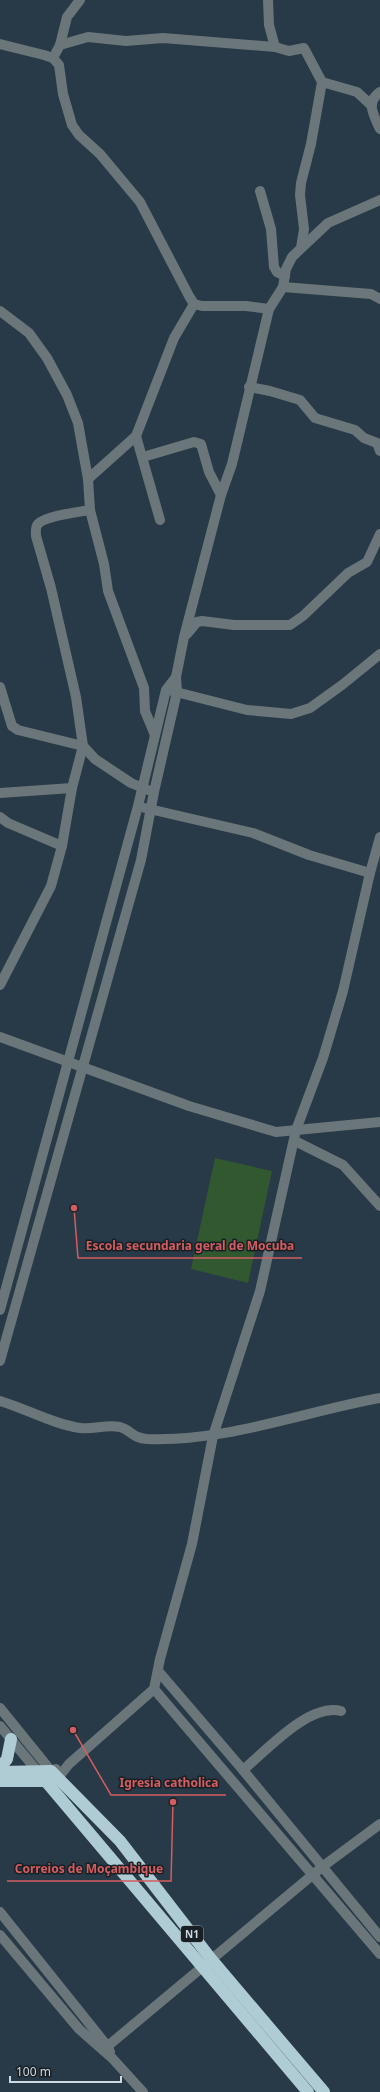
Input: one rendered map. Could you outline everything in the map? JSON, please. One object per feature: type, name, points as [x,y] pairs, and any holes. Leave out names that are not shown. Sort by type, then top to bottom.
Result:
[{"type":"highway","points":[[0,1768],[8,1759],[11,1739]]},
{"type":"highway","points":[[0,1772],[38,1772]]},
{"type":"highway","name":"N1","points":[[38,1772],[52,1777],[120,1841],[207,1963],[308,2092]]},
{"type":"highway","name":"N1","points":[[52,1777],[114,1863],[324,2092]]},
{"type":"highway","points":[[0,1781],[52,1777]]},
{"type":"street","points":[[53,58],[60,45],[67,17],[80,0]]},
{"type":"street","points":[[268,0],[269,25],[275,47]]},
{"type":"street","points":[[60,45],[88,37],[126,41],[163,38],[275,47],[288,51],[304,48],[322,82],[311,144],[301,183],[300,195],[304,229],[301,248]]},
{"type":"street","points":[[0,44],[53,58],[59,65],[63,94],[72,125],[79,135],[100,154],[140,202],[185,290],[194,304],[202,306],[246,306],[269,309]]},
{"type":"street","points":[[322,82],[357,92],[371,105]]},
{"type":"street","points":[[380,92],[373,97],[371,105],[380,129]]},
{"type":"street","points":[[260,191],[271,229],[274,267],[277,272],[285,276]]},
{"type":"street","points":[[0,1361],[142,860],[154,792],[177,692],[176,677],[184,637],[221,495],[232,464],[269,309],[283,287],[285,276],[292,257],[301,248],[328,223],[380,200]]},
{"type":"street","points":[[283,287],[371,294],[380,299]]},
{"type":"street","points":[[88,478],[136,436],[174,338],[194,304]]},
{"type":"street","points":[[0,311],[29,333],[47,358],[66,395],[78,423],[88,478],[90,510],[104,564],[108,591],[144,688],[145,711],[155,735]]},
{"type":"street","points":[[249,388],[270,391],[300,400],[315,418],[355,430],[364,438],[377,443],[380,452]]},
{"type":"street","points":[[136,436],[160,520]]},
{"type":"street","points":[[143,458],[194,442],[199,442],[201,444],[209,472],[221,495]]},
{"type":"street","points":[[0,985],[51,886],[62,846],[72,788],[83,746],[74,689],[35,529],[38,523],[45,519],[90,510]]},
{"type":"street","points":[[184,637],[197,622],[202,621],[234,625],[290,625],[303,616],[348,573],[367,562],[380,534]]},
{"type":"street","points":[[166,690],[247,710],[291,714],[310,708],[342,685],[380,654]]},
{"type":"street","points":[[0,1310],[138,806],[166,690],[176,677]]},
{"type":"street","points":[[0,686],[12,726],[18,730],[83,746],[95,759],[131,784],[154,792]]},
{"type":"street","points":[[0,793],[72,788]]},
{"type":"street","points":[[138,806],[253,833],[309,855],[370,873]]},
{"type":"street","points":[[0,817],[8,823],[62,846]]},
{"type":"street","points":[[0,1708],[52,1777],[69,1764],[154,1689],[159,1672],[160,1659],[192,1544],[213,1436],[260,1291],[295,1141],[296,1130],[323,1058],[343,991],[370,873],[379,848]]},
{"type":"street","points":[[123,860],[142,860]]},
{"type":"street","points":[[0,1037],[189,1106],[251,1126],[276,1132],[380,1122]]},
{"type":"street","points":[[295,1141],[343,1165],[380,1206]]},
{"type":"street","points":[[15,1256],[28,1260]]},
{"type":"street","points":[[0,1401],[24,1408],[60,1424],[82,1428],[104,1425],[121,1428],[134,1437],[147,1439],[213,1436],[326,1408],[380,1398]]},
{"type":"street","points":[[159,1672],[243,1770],[380,1936]]},
{"type":"street","points":[[154,1689],[380,1954]]},
{"type":"street","points":[[243,1770],[302,1720],[328,1710],[342,1711]]},
{"type":"street","points":[[0,1726],[38,1772]]},
{"type":"street","points":[[106,2048],[322,1867],[380,1824]]},
{"type":"street","points":[[0,1912],[106,2048],[112,2058],[143,2092]]},
{"type":"street","points":[[0,1935],[79,2029],[106,2048]]},
{"type":"green space","points":[[215,1158],[272,1171],[248,1283],[191,1269]]},
{"type":"place","name":"Escola secundaria geral de Mocuba","points":[[74,1208]]},
{"type":"place","name":"Igresia catholica","points":[[73,1730]]},
{"type":"place","name":"Correios de Moçambique","points":[[173,1802]]}]
